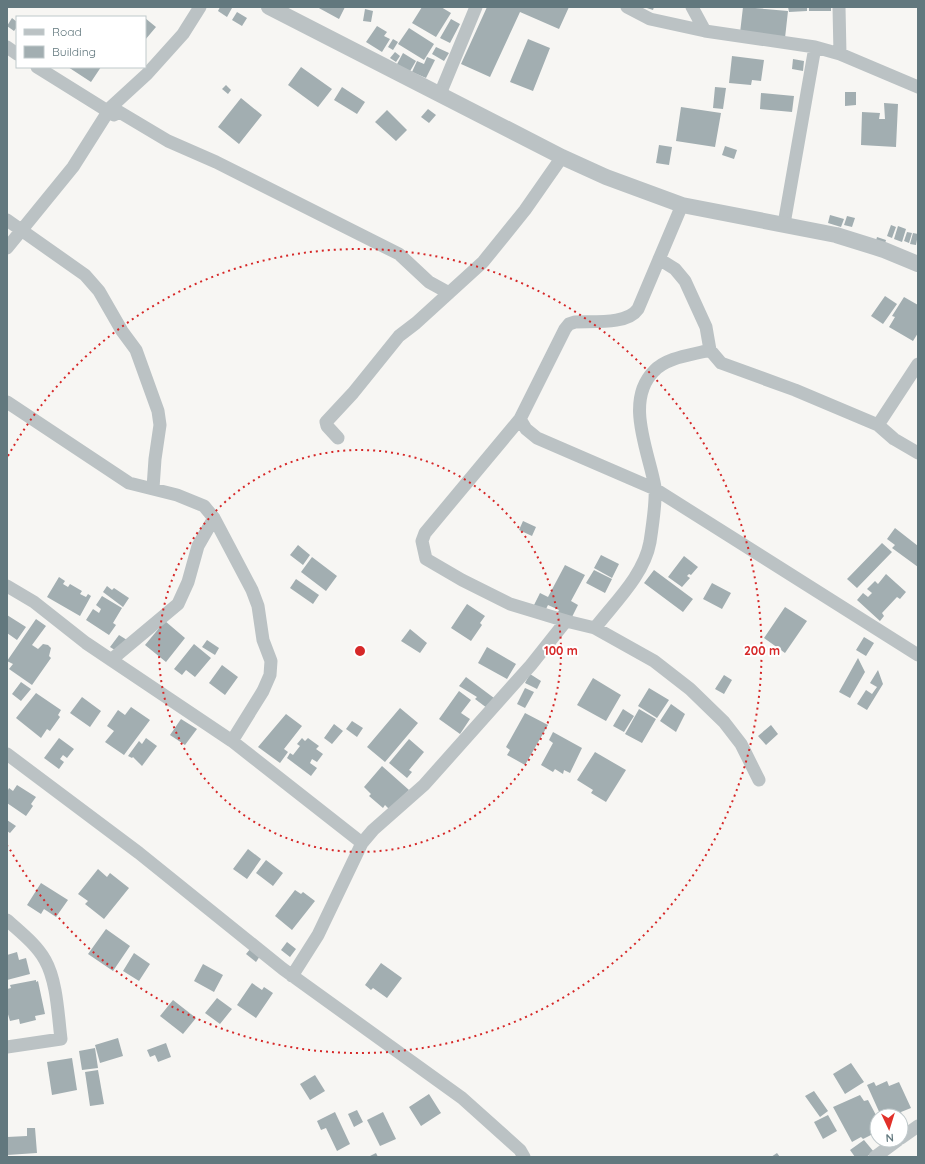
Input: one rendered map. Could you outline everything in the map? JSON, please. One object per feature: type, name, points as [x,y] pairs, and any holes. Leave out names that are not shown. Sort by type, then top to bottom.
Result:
[{"type":"street","points":[[7,248],[73,167],[109,110],[147,74],[183,34],[200,7]]},
{"type":"street","points":[[268,7],[562,157],[606,176],[682,205],[836,234],[884,250],[918,264]]},
{"type":"street","points":[[440,94],[476,7]]},
{"type":"street","points":[[627,7],[650,19],[705,31],[816,47],[840,54],[918,87]]},
{"type":"street","points":[[692,7],[705,31]]},
{"type":"street","points":[[839,7],[840,54]]},
{"type":"street","points":[[7,47],[16,53]]},
{"type":"street","points":[[784,224],[816,47]]},
{"type":"street","points":[[39,68],[109,110],[168,141],[216,162],[399,254],[429,282],[449,294]]},
{"type":"street","points":[[109,110],[123,120]]},
{"type":"street","points":[[338,438],[326,426],[326,422],[353,393],[399,336],[449,294],[482,262],[525,210],[562,157]]},
{"type":"street","points":[[682,205],[638,309],[633,316],[624,319],[575,322],[569,324],[565,329],[520,419],[425,533],[422,541],[422,549],[426,559],[462,580],[510,604],[595,628],[654,661],[690,689],[724,722],[741,744],[760,780]]},
{"type":"street","points":[[7,220],[22,229],[85,275],[99,291],[122,331],[136,350],[158,411],[160,425],[155,459],[153,488]]},
{"type":"street","points":[[659,259],[675,269],[685,281],[706,327],[710,350],[721,362],[795,390],[878,425],[894,439],[918,452]]},
{"type":"street","points":[[595,628],[638,573],[645,559],[650,542],[655,489],[642,431],[640,402],[643,384],[654,370],[670,361],[710,350]]},
{"type":"street","points":[[878,425],[918,364]]},
{"type":"street","points":[[7,402],[130,483],[140,487],[153,488],[177,494],[204,506],[214,518],[252,590],[258,606],[263,640],[271,661],[270,675],[264,691],[232,741]]},
{"type":"street","points":[[520,419],[526,429],[537,438],[655,489],[918,655]]},
{"type":"street","points":[[111,660],[178,604],[188,582],[198,546],[214,518]]},
{"type":"street","points":[[7,586],[34,602],[69,630],[111,660],[232,741],[362,843]]},
{"type":"street","points":[[292,976],[318,935],[362,843],[373,830],[424,786],[531,665],[566,621]]},
{"type":"street","points":[[7,754],[140,853],[292,976],[462,1098],[520,1150],[524,1157]]},
{"type":"street","points":[[7,920],[28,938],[45,960],[51,974],[61,1039],[7,1047]]},
{"type":"street","points":[[909,1132],[918,1126]]},
{"type":"street","points":[[875,1157],[887,1148]]},
{"type":"building","points":[[220,7],[232,8],[227,17],[218,11]]},
{"type":"building","points":[[317,7],[345,7],[339,19]]},
{"type":"building","points":[[422,7],[441,7],[451,13],[436,37],[412,23]]},
{"type":"building","points":[[487,7],[569,7],[559,29],[520,12],[490,77],[461,64]]},
{"type":"building","points":[[644,7],[654,7],[653,10]]},
{"type":"building","points":[[743,7],[788,11],[785,38],[740,33]]},
{"type":"building","points":[[788,7],[807,7],[807,11],[789,12]]},
{"type":"building","points":[[809,7],[831,7],[831,11],[809,11]]},
{"type":"building","points":[[365,9],[373,11],[371,22],[363,21]]},
{"type":"building","points":[[237,12],[247,18],[242,26],[232,20]]},
{"type":"building","points":[[12,18],[16,21],[16,28],[14,31],[7,26]]},
{"type":"building","points":[[146,19],[156,27],[146,39]]},
{"type":"building","points":[[451,19],[460,24],[450,43],[440,38]]},
{"type":"building","points":[[377,26],[387,32],[384,36],[390,39],[382,52],[366,42]]},
{"type":"building","points":[[409,28],[434,44],[424,60],[398,44]]},
{"type":"building","points":[[393,39],[398,42],[393,50],[388,47]]},
{"type":"building","points":[[528,39],[550,48],[533,91],[510,82]]},
{"type":"building","points":[[436,47],[449,53],[444,61],[432,54]]},
{"type":"building","points":[[395,52],[400,56],[396,62],[390,58]]},
{"type":"building","points":[[403,53],[416,61],[409,73],[396,66]]},
{"type":"building","points":[[732,56],[764,60],[761,81],[752,80],[751,85],[729,83]]},
{"type":"building","points":[[427,57],[435,60],[426,78],[412,72],[417,61],[424,64]]},
{"type":"building","points":[[793,59],[804,61],[803,71],[792,69]]},
{"type":"building","points":[[301,67],[332,89],[318,107],[288,85]]},
{"type":"building","points":[[70,68],[100,68],[91,82]]},
{"type":"building","points":[[226,85],[231,90],[228,94],[222,89]]},
{"type":"building","points":[[342,87],[365,102],[357,114],[334,100]]},
{"type":"building","points":[[715,87],[726,88],[723,109],[713,108]]},
{"type":"building","points":[[845,92],[856,92],[856,105],[845,106]]},
{"type":"building","points":[[761,93],[794,96],[792,112],[760,109]]},
{"type":"building","points":[[241,98],[262,115],[239,144],[218,127]]},
{"type":"building","points":[[884,103],[898,104],[896,147],[861,145],[862,112],[880,113],[879,119],[885,119]]},
{"type":"building","points":[[681,107],[721,113],[715,147],[676,141]]},
{"type":"building","points":[[428,109],[436,115],[429,123],[421,117]]},
{"type":"building","points":[[387,110],[407,130],[396,141],[375,122]]},
{"type":"building","points":[[659,145],[672,147],[669,165],[656,163]]},
{"type":"building","points":[[725,146],[737,150],[734,159],[722,155]]},
{"type":"building","points":[[830,215],[844,219],[841,227],[828,223]]},
{"type":"building","points":[[847,216],[855,218],[852,227],[844,225]]},
{"type":"building","points":[[891,225],[896,227],[892,238],[887,236]]},
{"type":"building","points":[[898,226],[906,229],[902,242],[894,239]]},
{"type":"building","points":[[907,232],[912,233],[909,243],[904,241]]},
{"type":"building","points":[[913,233],[918,234],[916,245],[910,244]]},
{"type":"building","points":[[877,237],[886,240],[884,247],[875,244]]},
{"type":"building","points":[[885,296],[897,304],[883,324],[871,316]]},
{"type":"building","points":[[904,297],[918,305],[918,333],[913,341],[889,327],[895,317],[892,316]]},
{"type":"building","points":[[523,521],[536,527],[532,536],[519,530]]},
{"type":"building","points":[[895,528],[918,546],[918,567],[892,548],[895,545],[887,539]]},
{"type":"building","points":[[882,543],[892,552],[857,588],[847,579]]},
{"type":"building","points":[[298,545],[310,555],[303,565],[290,555]]},
{"type":"building","points":[[601,555],[619,564],[612,578],[594,568]]},
{"type":"building","points":[[684,556],[698,567],[691,575],[689,574],[687,576],[690,578],[682,587],[668,577]]},
{"type":"building","points":[[312,557],[337,576],[326,591],[301,572]]},
{"type":"building","points":[[565,565],[585,575],[571,601],[578,605],[570,621],[557,614],[559,610],[548,605],[545,611],[534,605],[540,593],[548,597]]},
{"type":"building","points":[[594,570],[612,579],[605,593],[586,583]]},
{"type":"building","points":[[654,570],[693,599],[683,612],[644,583]]},
{"type":"building","points":[[886,574],[906,592],[900,599],[897,597],[882,613],[884,616],[880,621],[857,600],[863,593],[868,597],[872,593],[867,589],[875,581],[878,584]]},
{"type":"building","points":[[59,577],[65,581],[63,584],[68,587],[70,584],[82,591],[80,594],[86,597],[88,594],[91,596],[80,616],[47,597]]},
{"type":"building","points":[[296,579],[319,595],[313,604],[290,588]]},
{"type":"building","points":[[712,583],[731,593],[722,609],[703,599]]},
{"type":"building","points":[[107,586],[112,590],[114,588],[129,598],[123,607],[103,592]]},
{"type":"building","points":[[102,596],[122,608],[113,623],[116,625],[109,635],[86,620],[93,609],[99,613],[101,609],[96,605]]},
{"type":"building","points":[[467,604],[485,616],[480,623],[482,625],[471,641],[451,628]]},
{"type":"building","points":[[785,607],[807,621],[785,653],[764,638]]},
{"type":"building","points":[[7,615],[26,627],[17,640],[7,633]]},
{"type":"building","points":[[36,619],[46,626],[32,645],[38,649],[43,644],[48,645],[51,648],[49,656],[51,658],[32,685],[9,669],[13,664],[7,661]]},
{"type":"building","points":[[165,621],[185,638],[166,662],[145,645]]},
{"type":"building","points":[[410,629],[427,643],[420,653],[401,641]]},
{"type":"building","points":[[119,635],[127,640],[118,652],[110,647]]},
{"type":"building","points":[[864,637],[874,643],[866,656],[856,650]]},
{"type":"building","points":[[207,640],[219,648],[215,655],[202,647]]},
{"type":"building","points":[[194,644],[211,658],[195,677],[186,670],[182,675],[174,669]]},
{"type":"building","points":[[487,647],[516,664],[507,679],[478,663]]},
{"type":"building","points":[[858,658],[865,672],[850,698],[839,692]]},
{"type":"building","points":[[222,665],[238,677],[225,695],[209,683]]},
{"type":"building","points":[[878,670],[883,684],[867,710],[857,704],[866,690],[872,694],[877,687],[870,683]]},
{"type":"building","points":[[530,674],[541,681],[537,689],[525,683]]},
{"type":"building","points":[[724,675],[732,680],[724,694],[715,689]]},
{"type":"building","points":[[466,677],[494,698],[487,708],[475,699],[477,697],[459,686]]},
{"type":"building","points":[[593,678],[621,695],[606,721],[577,705]]},
{"type":"building","points":[[21,682],[31,689],[21,701],[12,694]]},
{"type":"building","points":[[525,688],[534,692],[525,708],[517,704]]},
{"type":"building","points":[[649,688],[669,700],[657,718],[638,706]]},
{"type":"building","points":[[459,691],[471,700],[461,713],[470,719],[460,734],[439,719]]},
{"type":"building","points":[[36,693],[61,710],[58,715],[60,717],[50,731],[47,729],[41,738],[16,718]]},
{"type":"building","points":[[82,697],[101,711],[90,727],[70,713]]},
{"type":"building","points":[[671,704],[685,714],[676,732],[660,721]]},
{"type":"building","points":[[131,707],[150,720],[124,755],[105,742],[114,731],[107,726],[118,710],[125,715]]},
{"type":"building","points":[[400,708],[418,723],[385,762],[367,747]]},
{"type":"building","points":[[623,709],[634,716],[624,732],[613,726]]},
{"type":"building","points":[[639,709],[656,719],[642,743],[625,734]]},
{"type":"building","points":[[525,713],[548,725],[525,765],[507,755],[510,750],[506,747]]},
{"type":"building","points":[[286,714],[302,726],[284,749],[288,752],[280,763],[258,747]]},
{"type":"building","points":[[181,719],[197,729],[185,745],[170,735]]},
{"type":"building","points":[[352,721],[363,728],[357,737],[346,729]]},
{"type":"building","points":[[334,724],[343,731],[332,744],[324,738]]},
{"type":"building","points":[[771,725],[778,734],[766,745],[758,736]]},
{"type":"building","points":[[553,732],[582,748],[570,773],[564,770],[563,774],[555,769],[553,772],[541,765],[553,743],[549,740]]},
{"type":"building","points":[[59,738],[74,749],[67,758],[63,755],[60,759],[64,762],[59,769],[44,758]]},
{"type":"building","points":[[146,738],[157,746],[142,766],[133,757],[128,756],[139,741],[142,744]]},
{"type":"building","points":[[302,738],[305,741],[308,738],[319,746],[316,749],[323,754],[317,762],[312,759],[310,763],[317,768],[311,776],[287,758],[290,753],[293,755],[300,746],[297,744]]},
{"type":"building","points":[[409,739],[424,752],[409,770],[412,772],[407,778],[389,763]]},
{"type":"building","points":[[595,752],[626,770],[606,802],[591,793],[593,790],[577,780]]},
{"type":"building","points":[[382,766],[409,790],[390,810],[385,805],[383,808],[369,796],[371,794],[364,787]]},
{"type":"building","points":[[17,785],[36,797],[31,804],[33,806],[26,816],[7,803],[7,792],[9,788],[13,791]]},
{"type":"building","points":[[7,820],[16,826],[10,833],[7,831]]},
{"type":"building","points":[[248,849],[261,859],[247,879],[233,869]]},
{"type":"building","points":[[266,860],[283,873],[273,886],[256,873]]},
{"type":"building","points":[[98,869],[107,877],[110,873],[129,888],[104,919],[85,904],[88,901],[78,894]]},
{"type":"building","points":[[41,883],[68,900],[56,917],[44,909],[41,914],[27,905]]},
{"type":"building","points":[[295,890],[301,894],[303,892],[315,901],[292,930],[275,916]]},
{"type":"building","points":[[106,929],[130,946],[113,971],[88,954]]},
{"type":"building","points":[[287,942],[296,949],[290,957],[281,950]]},
{"type":"building","points":[[251,948],[260,956],[256,962],[246,954]]},
{"type":"building","points":[[17,952],[19,960],[26,958],[30,974],[7,980],[7,955]]},
{"type":"building","points":[[134,953],[150,964],[139,981],[123,971]]},
{"type":"building","points":[[381,963],[402,978],[387,998],[373,988],[371,990],[365,985]]},
{"type":"building","points":[[203,964],[223,975],[214,992],[194,981]]},
{"type":"building","points":[[36,980],[36,982],[38,981],[45,1014],[35,1016],[36,1020],[20,1024],[19,1019],[10,1021],[7,1011],[7,989],[11,988],[10,985]]},
{"type":"building","points":[[252,983],[262,990],[264,987],[273,993],[256,1018],[237,1005]]},
{"type":"building","points":[[217,998],[232,1009],[220,1024],[205,1013]]},
{"type":"building","points":[[173,1000],[196,1018],[183,1034],[160,1016]]},
{"type":"building","points":[[118,1038],[123,1056],[100,1063],[95,1045]]},
{"type":"building","points":[[166,1043],[171,1057],[158,1062],[155,1055],[150,1057],[147,1050]]},
{"type":"building","points":[[95,1048],[98,1068],[82,1070],[79,1051]]},
{"type":"building","points":[[72,1058],[77,1090],[52,1095],[47,1062]]},
{"type":"building","points":[[851,1063],[864,1082],[845,1094],[833,1074]]},
{"type":"building","points":[[98,1070],[104,1104],[90,1106],[85,1072]]},
{"type":"building","points":[[315,1075],[325,1091],[310,1100],[300,1084]]},
{"type":"building","points":[[887,1081],[889,1086],[899,1082],[911,1108],[877,1108],[867,1085],[874,1082],[876,1086]]},
{"type":"building","points":[[814,1091],[828,1111],[820,1117],[805,1096]]},
{"type":"building","points":[[429,1094],[441,1113],[421,1126],[409,1107]]},
{"type":"building","points":[[860,1095],[864,1101],[868,1100],[872,1108],[869,1108],[869,1136],[863,1139],[861,1137],[852,1142],[833,1107]]},
{"type":"building","points":[[357,1110],[363,1122],[354,1127],[348,1114]]},
{"type":"building","points":[[335,1112],[350,1144],[337,1151],[326,1128],[321,1130],[317,1121]]},
{"type":"building","points":[[383,1112],[396,1139],[380,1146],[367,1120]]},
{"type":"building","points":[[828,1115],[837,1131],[823,1139],[814,1122]]},
{"type":"building","points":[[27,1128],[35,1128],[37,1153],[7,1155],[7,1137],[27,1136]]},
{"type":"building","points":[[864,1140],[869,1148],[874,1152],[866,1157],[855,1157],[850,1150]]},
{"type":"building","points":[[376,1153],[378,1157],[368,1157]]},
{"type":"building","points":[[777,1153],[780,1157],[771,1157]]}]
